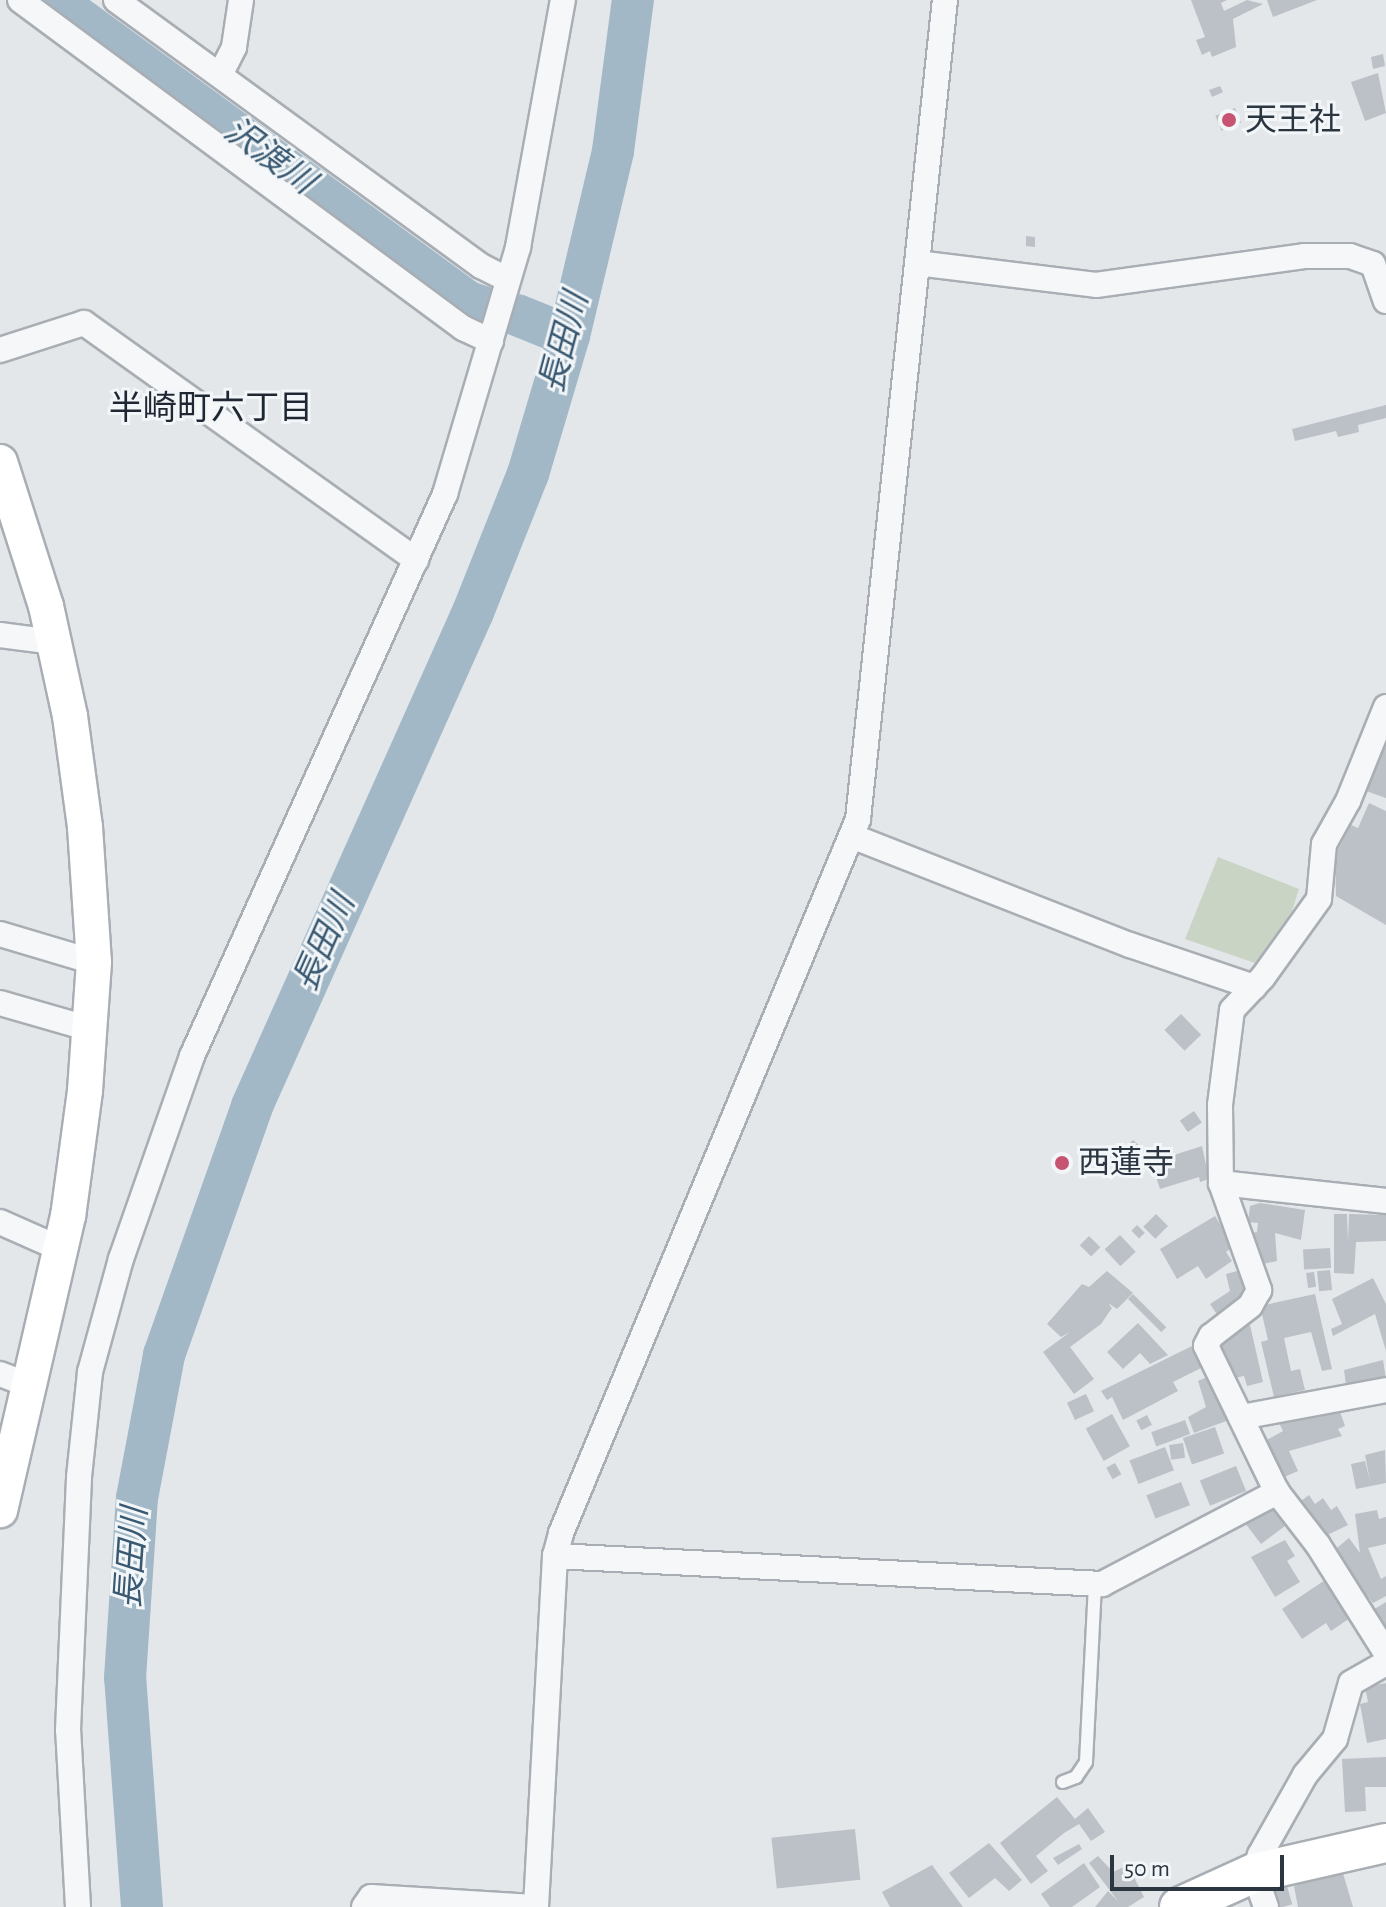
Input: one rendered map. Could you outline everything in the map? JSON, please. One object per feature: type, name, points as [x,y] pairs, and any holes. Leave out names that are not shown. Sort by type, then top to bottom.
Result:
[{"type":"main road","points":[[1179,1907],[1260,1890],[1386,1843]]},
{"type":"street","points":[[20,0],[463,328],[491,341]]},
{"type":"street","points":[[116,0],[468,257],[508,280]]},
{"type":"street","points":[[220,75],[234,47],[241,0]]},
{"type":"street","points":[[78,1907],[68,1730],[78,1492],[90,1372],[121,1259],[192,1056],[445,494],[508,280],[535,166],[563,0]]},
{"type":"street","points":[[364,1907],[371,1897],[535,1907],[555,1556],[854,837],[945,0]]},
{"type":"street","points":[[917,263],[1096,285],[1304,256],[1350,256],[1373,264],[1386,301]]},
{"type":"street","points":[[0,350],[84,323],[416,560]]},
{"type":"street","points":[[0,462],[53,642],[81,787],[94,962],[90,1029],[61,1249],[14,1379],[3,1491]]},
{"type":"street","points":[[0,635],[53,642]]},
{"type":"street","points":[[1386,707],[1348,801],[1324,844],[1319,899],[1254,987],[1232,1010],[1220,1105],[1221,1183],[1259,1290],[1250,1306],[1211,1336],[1206,1346],[1277,1492],[1386,1653]]},
{"type":"street","points":[[854,837],[1130,945],[1254,987]]},
{"type":"street","points":[[0,934],[94,962]]},
{"type":"street","points":[[0,1003],[90,1029]]},
{"type":"street","points":[[1221,1183],[1386,1201]]},
{"type":"street","points":[[0,1222],[61,1249]]},
{"type":"street","points":[[1241,1417],[1386,1390]]},
{"type":"street","points":[[555,1556],[1095,1583],[1218,1527],[1277,1492]]},
{"type":"street","points":[[1260,1890],[1305,1775],[1343,1724],[1351,1683],[1386,1663]]},
{"type":"lane","points":[[1063,1782],[1076,1777],[1086,1762],[1095,1583]]},
{"type":"green space","points":[[1218,857],[1299,889],[1292,911],[1255,963],[1185,939]]},
{"type":"building","points":[[1191,0],[1227,0],[1221,3],[1224,11],[1247,0],[1263,4],[1233,19],[1236,47],[1212,57],[1210,51],[1202,55],[1196,40],[1205,37]]},
{"type":"building","points":[[1267,0],[1317,0],[1273,17]]},
{"type":"building","points":[[1383,54],[1385,66],[1373,69],[1371,57]]},
{"type":"building","points":[[1378,73],[1386,113],[1365,121],[1351,82]]},
{"type":"building","points":[[1220,86],[1223,92],[1212,97],[1209,90]]},
{"type":"building","name":"天王社","points":[[1235,108],[1241,123],[1222,131],[1216,116]]},
{"type":"building","points":[[1026,236],[1035,237],[1035,247],[1026,246]]},
{"type":"building","points":[[1386,405],[1386,418],[1358,425],[1359,432],[1338,437],[1336,431],[1295,441],[1292,429]]},
{"type":"building","points":[[1386,746],[1386,798],[1366,791]]},
{"type":"building","points":[[1369,803],[1386,811],[1386,925],[1336,896],[1335,855],[1351,825],[1358,828]]},
{"type":"building","points":[[1181,1014],[1201,1035],[1185,1051],[1164,1030]]},
{"type":"building","points":[[1194,1111],[1202,1123],[1188,1132],[1180,1121]]},
{"type":"building","points":[[1133,1140],[1146,1152],[1135,1164],[1122,1152]]},
{"type":"building","points":[[1202,1146],[1209,1179],[1200,1182],[1199,1177],[1160,1189],[1155,1174],[1166,1170],[1168,1157]]},
{"type":"building","points":[[1260,1203],[1305,1210],[1301,1240],[1275,1233],[1277,1261],[1258,1265],[1251,1233],[1257,1232],[1258,1223],[1248,1222],[1250,1206]]},
{"type":"building","points":[[1156,1214],[1168,1226],[1155,1239],[1143,1227]]},
{"type":"building","points":[[1334,1214],[1347,1214],[1348,1242],[1349,1214],[1386,1215],[1386,1241],[1356,1242],[1354,1274],[1334,1273]]},
{"type":"building","points":[[1215,1216],[1234,1246],[1226,1252],[1232,1261],[1206,1279],[1198,1266],[1177,1279],[1160,1249]]},
{"type":"building","points":[[1137,1225],[1145,1233],[1139,1238],[1131,1231]]},
{"type":"building","points":[[1120,1235],[1136,1252],[1120,1266],[1105,1249]]},
{"type":"building","points":[[1089,1236],[1100,1247],[1091,1257],[1080,1245]]},
{"type":"building","points":[[1330,1248],[1331,1268],[1304,1269],[1303,1249]]},
{"type":"building","points":[[1241,1270],[1247,1297],[1218,1316],[1210,1304],[1230,1291],[1226,1274]]},
{"type":"building","points":[[1330,1270],[1332,1290],[1319,1291],[1317,1271]]},
{"type":"building","points":[[1107,1271],[1133,1293],[1117,1309],[1108,1303],[1112,1308],[1101,1324],[1070,1347],[1094,1379],[1074,1394],[1043,1352],[1070,1332],[1061,1337],[1047,1324],[1082,1284],[1089,1287]]},
{"type":"building","points":[[1314,1272],[1316,1287],[1308,1288],[1306,1273]]},
{"type":"building","points":[[1373,1278],[1386,1304],[1386,1351],[1375,1314],[1333,1336],[1331,1329],[1342,1324],[1332,1299]]},
{"type":"building","points":[[1133,1294],[1166,1327],[1161,1332],[1128,1299]]},
{"type":"building","points":[[1315,1294],[1332,1369],[1322,1371],[1311,1332],[1284,1338],[1291,1371],[1300,1369],[1305,1390],[1274,1397],[1261,1342],[1268,1340],[1260,1306]]},
{"type":"building","points":[[1138,1323],[1168,1355],[1150,1364],[1140,1353],[1123,1369],[1107,1352]]},
{"type":"building","points":[[1250,1325],[1263,1382],[1247,1386],[1244,1376],[1230,1379],[1218,1345],[1235,1328]]},
{"type":"building","points":[[1194,1345],[1205,1366],[1173,1382],[1178,1391],[1123,1420],[1112,1397],[1107,1400],[1101,1391]]},
{"type":"building","points":[[1383,1360],[1386,1379],[1346,1385],[1344,1370]]},
{"type":"building","points":[[1207,1377],[1229,1420],[1194,1433],[1188,1417],[1206,1407],[1198,1381]]},
{"type":"building","points":[[1086,1394],[1094,1411],[1075,1420],[1067,1403]]},
{"type":"building","points":[[1339,1409],[1345,1426],[1338,1429],[1342,1436],[1289,1451],[1298,1471],[1282,1478],[1263,1442],[1283,1431],[1278,1421]]},
{"type":"building","points":[[1112,1414],[1130,1446],[1104,1461],[1086,1429]]},
{"type":"building","points":[[1147,1415],[1152,1425],[1141,1430],[1136,1420]]},
{"type":"building","points":[[1185,1420],[1190,1434],[1156,1446],[1151,1432]]},
{"type":"building","points":[[1215,1427],[1224,1453],[1192,1465],[1183,1438]]},
{"type":"building","points":[[1183,1443],[1185,1458],[1171,1460],[1169,1445]]},
{"type":"building","points":[[1165,1447],[1174,1470],[1138,1484],[1130,1461]]},
{"type":"building","points":[[1385,1450],[1386,1483],[1356,1489],[1351,1464],[1365,1461],[1370,1481],[1365,1455]]},
{"type":"building","points":[[1115,1463],[1121,1474],[1113,1479],[1106,1468]]},
{"type":"building","points":[[1236,1466],[1246,1491],[1210,1506],[1200,1481]]},
{"type":"building","points":[[1181,1482],[1190,1505],[1155,1519],[1146,1495]]},
{"type":"building","points":[[1309,1495],[1315,1504],[1323,1498],[1331,1510],[1337,1506],[1348,1525],[1321,1538],[1297,1504]]},
{"type":"building","points":[[1268,1505],[1275,1505],[1281,1519],[1284,1517],[1289,1523],[1261,1544],[1245,1523]]},
{"type":"building","points":[[1377,1510],[1379,1519],[1386,1517],[1386,1544],[1368,1548],[1381,1579],[1386,1576],[1386,1596],[1373,1603],[1332,1552],[1349,1538],[1360,1553],[1355,1514]]},
{"type":"building","points":[[1285,1540],[1295,1556],[1287,1561],[1300,1582],[1275,1597],[1251,1557]]},
{"type":"building","points":[[1325,1580],[1350,1618],[1331,1631],[1326,1623],[1302,1639],[1282,1609]]},
{"type":"building","points":[[1386,1602],[1386,1632],[1368,1613]]},
{"type":"building","points":[[1386,1683],[1386,1739],[1367,1743],[1360,1704],[1368,1702],[1365,1687]]},
{"type":"building","points":[[1386,1757],[1386,1787],[1365,1787],[1366,1811],[1345,1812],[1342,1759]]},
{"type":"building","points":[[1057,1797],[1075,1819],[1088,1808],[1105,1832],[1091,1841],[1079,1824],[1064,1833],[1036,1856],[1048,1871],[1031,1884],[1000,1843]]},
{"type":"building","points":[[855,1829],[860,1880],[777,1889],[771,1838]]},
{"type":"building","points":[[989,1843],[1022,1880],[1009,1891],[995,1878],[969,1898],[949,1873]]},
{"type":"building","points":[[1079,1844],[1082,1849],[1058,1865],[1053,1858]]},
{"type":"building","points":[[1098,1856],[1113,1872],[1128,1865],[1144,1897],[1128,1907],[1095,1907],[1108,1891],[1118,1901],[1089,1863]]},
{"type":"building","points":[[1084,1863],[1100,1887],[1072,1907],[1050,1907],[1041,1894]]},
{"type":"building","points":[[932,1865],[963,1907],[890,1907],[882,1892]]},
{"type":"building","points":[[1342,1870],[1353,1907],[1298,1907],[1294,1886]]},
{"type":"building","points":[[1287,1886],[1292,1904],[1279,1907],[1275,1890]]},
{"type":"waterway","name":"沢渡川","points":[[54,0],[468,302],[486,308]]},
{"type":"waterway","name":"長田川","points":[[142,1907],[125,1678],[137,1498],[164,1355],[252,1106],[473,612],[528,474],[569,336],[613,151],[633,0]]},
{"type":"waterway","name":"沢渡川","points":[[517,315],[569,336]]},
{"type":"place","name":"天王社","points":[[1229,120]]},
{"type":"place","name":"西蓮寺","points":[[1062,1163]]},
{"type":"district","name":"半崎町六丁目","points":[[211,410]]}]
